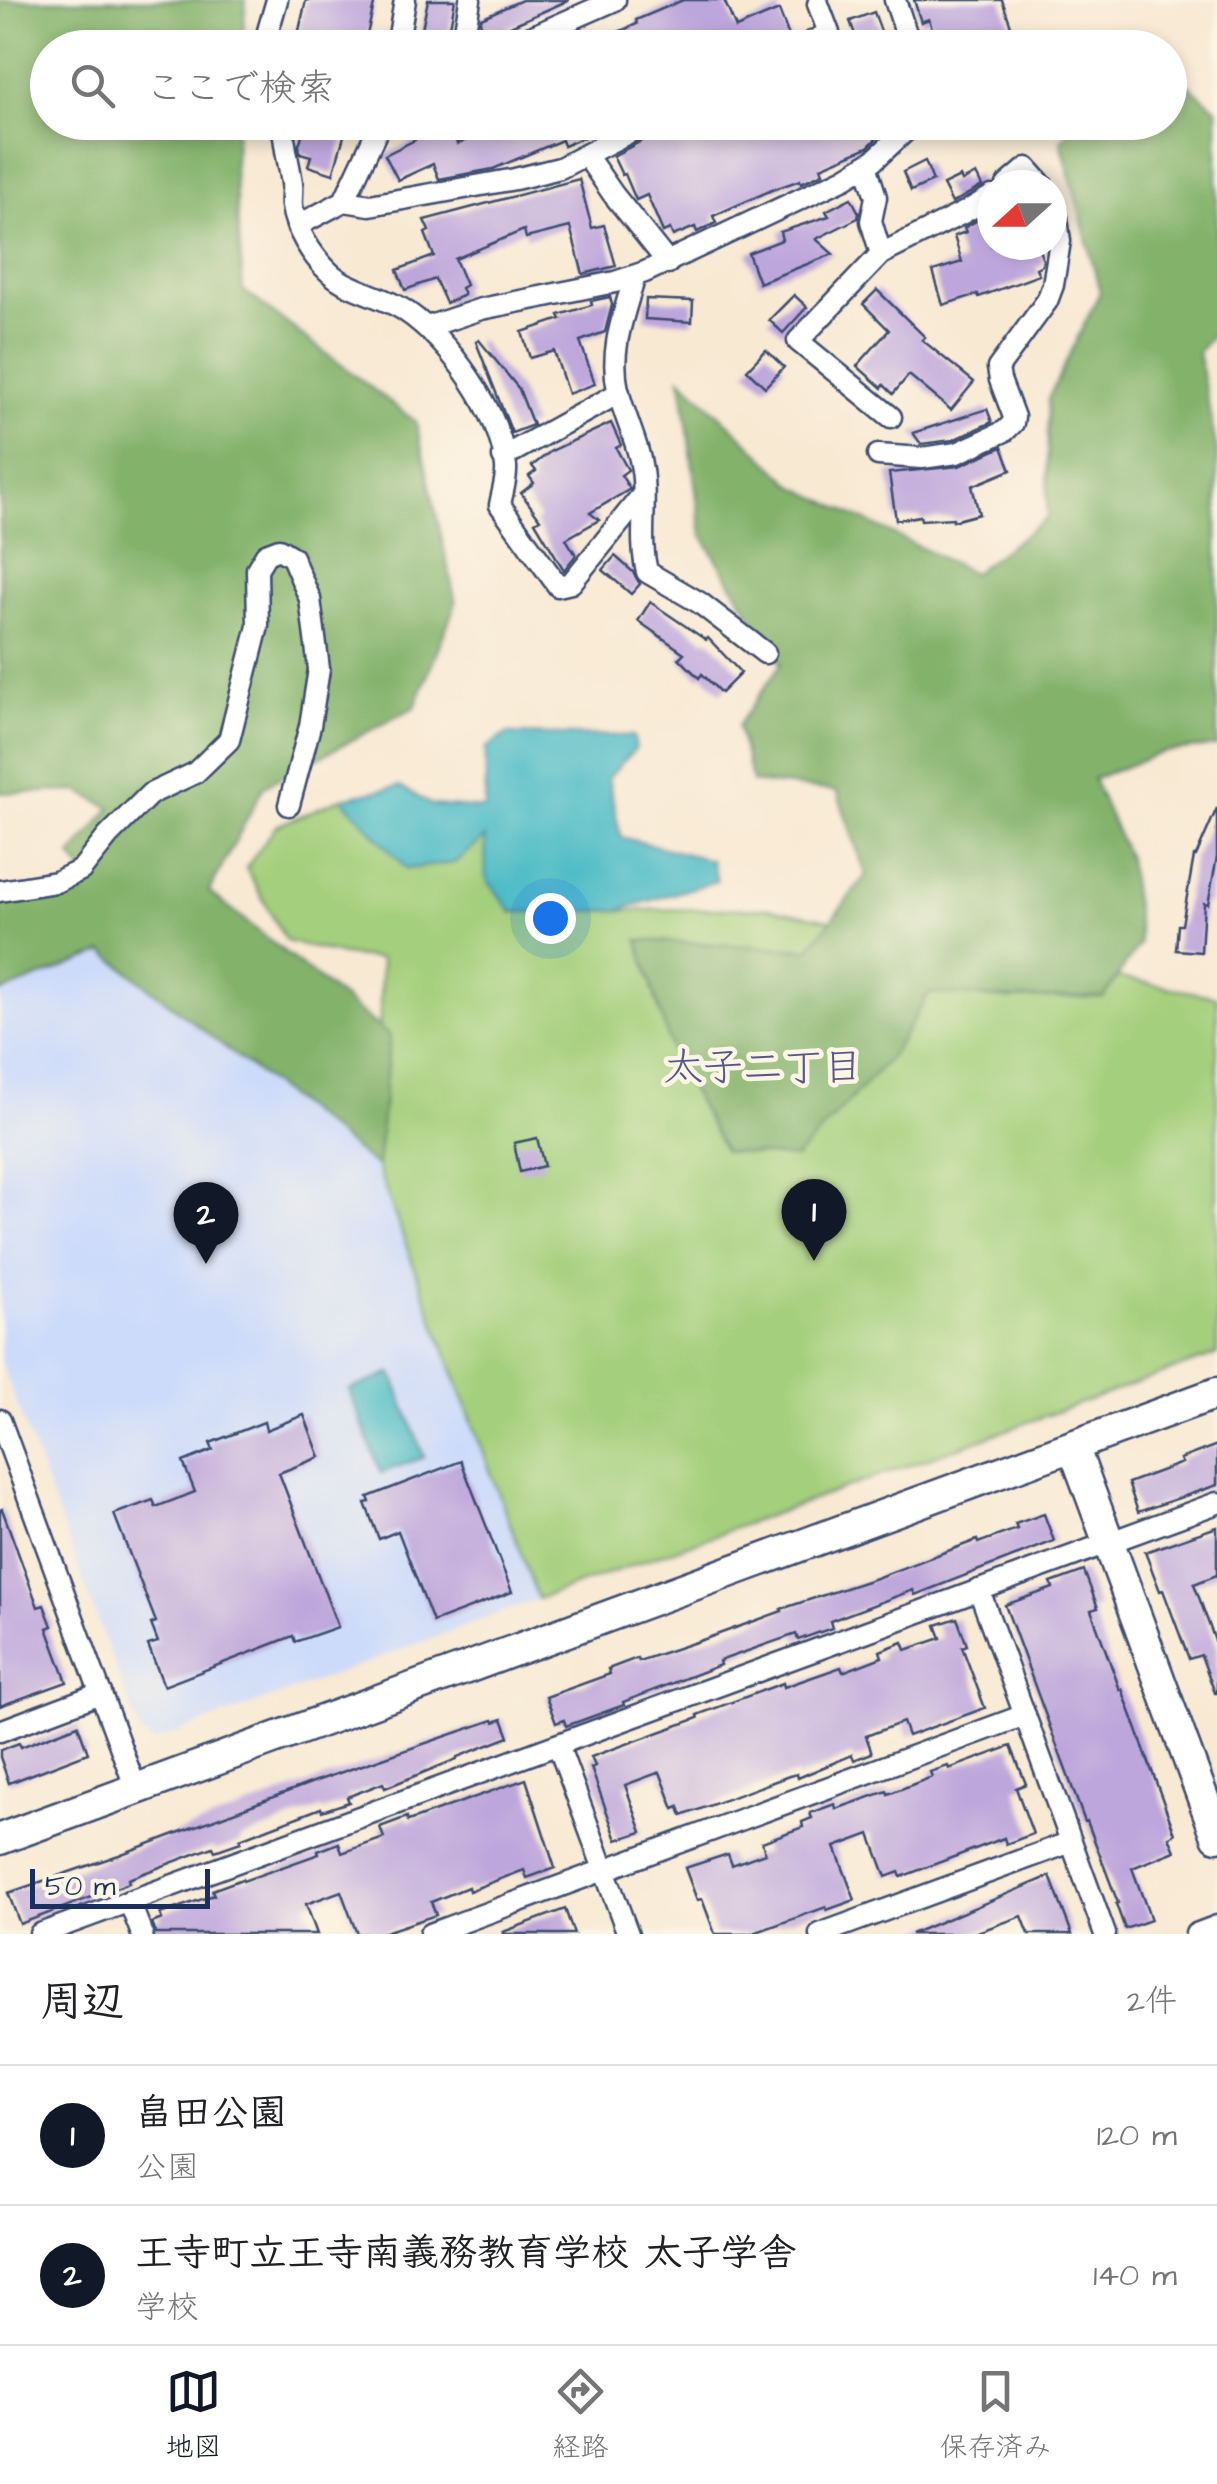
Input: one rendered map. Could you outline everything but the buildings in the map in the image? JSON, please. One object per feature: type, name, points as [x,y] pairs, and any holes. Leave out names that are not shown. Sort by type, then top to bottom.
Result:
[{"type":"street","points":[[269,30],[277,0]]},
{"type":"street","points":[[400,30],[405,0]]},
{"type":"street","points":[[465,30],[470,0]]},
{"type":"street","points":[[547,30],[615,0]]},
{"type":"street","points":[[895,0],[905,30]]},
{"type":"street","points":[[822,1],[828,30]]},
{"type":"street","points":[[283,140],[297,226],[330,274],[402,309],[427,327],[480,394],[493,420],[506,468],[500,505],[558,586],[571,583],[643,494]]},
{"type":"street","points":[[344,201],[373,140]]},
{"type":"street","points":[[297,226],[344,201],[370,205],[560,168],[615,140]]},
{"type":"street","points":[[427,327],[480,309],[602,285],[668,263],[844,178],[894,140]]},
{"type":"street","points":[[586,155],[668,263]]},
{"type":"street","points":[[866,165],[876,196],[871,221],[881,254]]},
{"type":"street","points":[[891,418],[798,341],[881,254],[977,205]]},
{"type":"street","points":[[878,456],[922,458],[958,454],[1012,424],[1014,416],[998,368],[1046,302],[1057,260]]},
{"type":"street","points":[[634,276],[614,367],[643,479],[642,550],[647,572],[700,604],[765,653]]},
{"type":"street","points":[[503,458],[619,392]]},
{"type":"street","points":[[0,890],[56,882],[81,870],[150,794],[195,773],[229,740],[258,626],[257,568],[266,554],[279,549],[292,556],[310,599],[318,668],[310,726],[289,804]]},
{"type":"street","points":[[0,1839],[1217,1393]]},
{"type":"street","points":[[0,1420],[136,1789]]},
{"type":"street","points":[[1073,1446],[1215,1822]]},
{"type":"street","points":[[40,1934],[1217,1502]]},
{"type":"street","points":[[979,1590],[1105,1934]]},
{"type":"street","points":[[0,1731],[101,1693]]},
{"type":"street","points":[[430,1934],[1024,1715]]},
{"type":"street","points":[[558,1744],[628,1934]]},
{"type":"street","points":[[820,1934],[1071,1842]]},
{"type":"street","points":[[130,1901],[142,1934]]},
{"type":"street","points":[[1196,1934],[1217,1926]]},
{"type":"shaded area","points":[[103,952],[377,1167],[538,1599],[153,1742],[140,1733],[0,1360],[0,993]]},
{"type":"green space","points":[[0,0],[246,0],[243,30],[30,30],[30,140],[236,140],[234,171],[243,290],[416,422],[456,603],[415,707],[264,786],[209,892],[390,1036],[377,1167],[104,952],[0,993],[0,900],[60,891],[89,881],[71,856],[111,808],[78,791],[0,793]]},
{"type":"green space","points":[[1187,84],[1217,109],[1217,329],[1198,352],[1217,451],[1217,746],[1163,752],[1093,779],[1128,858],[1140,943],[1104,997],[1010,999],[929,993],[891,1056],[796,1158],[724,1151],[674,1058],[638,940],[809,949],[866,875],[837,791],[752,782],[738,726],[781,664],[702,535],[681,378],[794,486],[973,573],[1047,518],[1048,399],[1100,292],[1061,141],[1187,140]]},
{"type":"green space","points":[[342,798],[407,869],[485,838],[512,912],[769,908],[1217,997],[1217,1354],[538,1599],[377,1167],[381,959],[343,955],[286,941],[246,868],[276,826]]},
{"type":"water","points":[[507,734],[633,736],[636,748],[608,778],[621,837],[711,860],[717,881],[618,910],[512,912],[486,878],[485,838],[454,863],[407,869],[342,798],[400,786],[432,805],[485,809],[486,748]]},
{"type":"water","points":[[392,1373],[424,1457],[381,1473],[349,1390]]},
{"type":"place","name":"畠田公園","points":[[814,1261]]},
{"type":"place","name":"王寺町立王寺南義務教育学校 太子学舎","points":[[206,1264]]},
{"type":"district","name":"太子二丁目","points":[[763,1068]]}]
